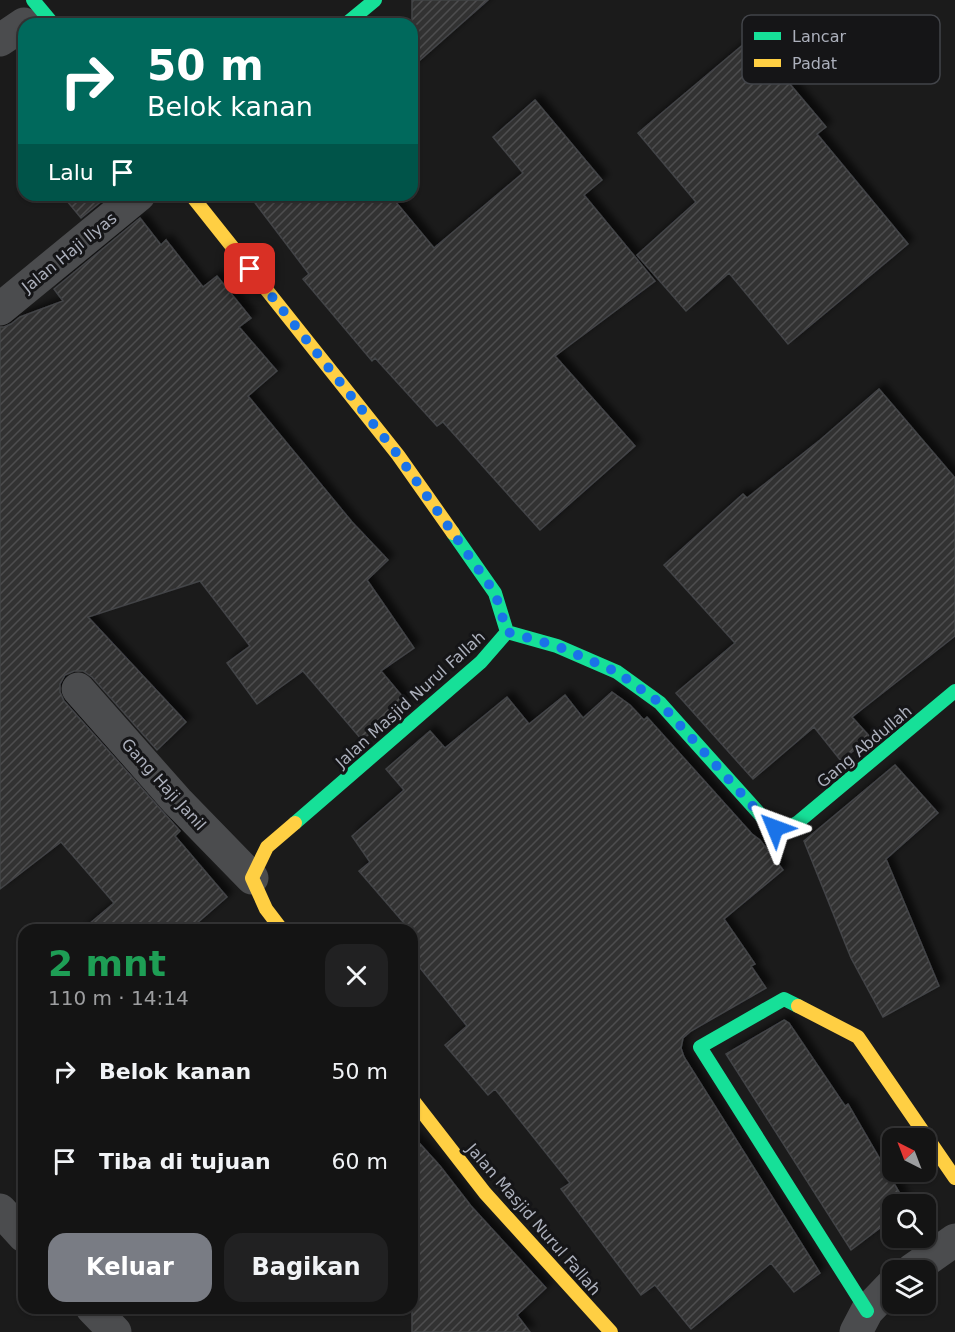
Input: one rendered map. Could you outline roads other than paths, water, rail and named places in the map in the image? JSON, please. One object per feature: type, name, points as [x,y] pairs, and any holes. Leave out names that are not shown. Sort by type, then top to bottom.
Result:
[{"type":"street","points":[[353,18],[375,0]]},
{"type":"street","points":[[0,40],[18,28]]},
{"type":"street","name":"Jalan Haji Ilyas","points":[[0,309],[132,201]]},
{"type":"street","name":"Jalan Masjid Nurul Fallah","points":[[196,201],[398,455],[495,593],[507,632],[481,662],[267,848],[252,878]]},
{"type":"street","name":"Gang Abdullah","points":[[507,632],[557,646],[617,672],[660,703],[766,821],[775,828],[785,830],[797,823],[955,691]]},
{"type":"street","name":"Gang Haji Janil","points":[[78,689],[177,801],[252,878]]},
{"type":"street","points":[[252,878],[266,909],[277,924]]},
{"type":"street","points":[[882,1297],[862,1321],[700,1047],[784,999],[858,1037],[955,1178]]},
{"type":"street","name":"Jalan Masjid Nurul Fallah","points":[[418,1107],[485,1193],[611,1332]]},
{"type":"street","points":[[0,1210],[18,1230]]},
{"type":"street","points":[[926,1260],[955,1240]]},
{"type":"street","points":[[98,1314],[115,1332]]}]
